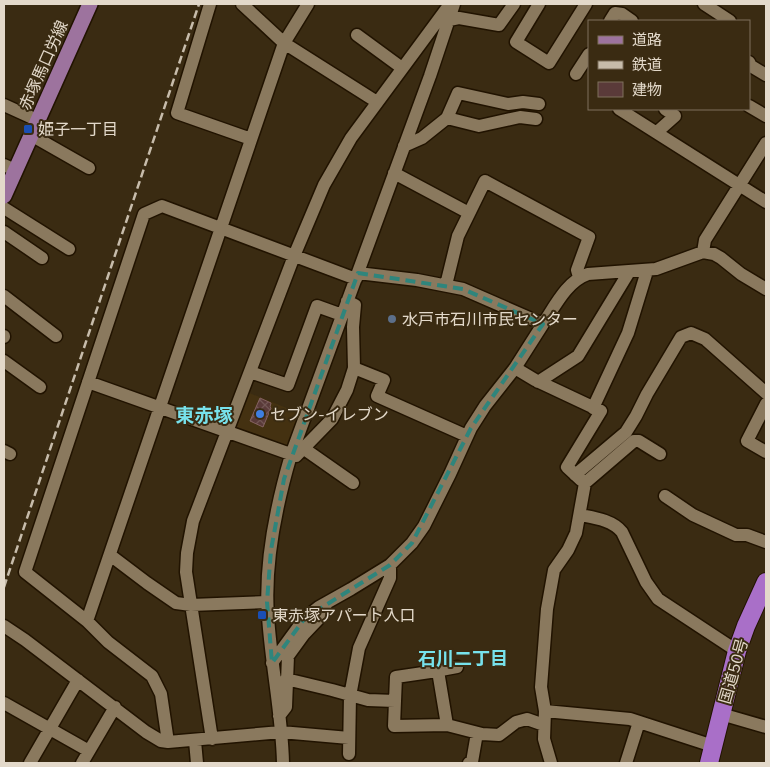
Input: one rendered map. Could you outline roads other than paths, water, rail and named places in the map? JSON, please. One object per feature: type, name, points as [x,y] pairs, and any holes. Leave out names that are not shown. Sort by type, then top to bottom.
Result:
[{"type":"highway","name":"国道50号","points":[[711,755],[737,651],[764,593]]},
{"type":"main road","name":"赤塚馬口労線","points":[[4,196],[10,168],[30,135],[90,4]]},
{"type":"street","points":[[210,4],[177,113],[251,139]]},
{"type":"street","points":[[242,4],[284,43],[377,102]]},
{"type":"street","points":[[88,621],[284,43],[308,4]]},
{"type":"street","points":[[284,763],[267,602],[270,550],[276,512],[291,455],[450,20],[452,4]]},
{"type":"street","points":[[212,739],[186,572],[189,538],[193,521],[315,202],[332,167],[402,68],[452,4]]},
{"type":"street","points":[[450,20],[460,18],[499,25],[514,4]]},
{"type":"street","points":[[539,4],[516,42],[549,63],[586,4]]},
{"type":"street","points":[[704,4],[728,20]]},
{"type":"street","points":[[611,20],[615,13],[622,14],[631,20]]},
{"type":"street","points":[[357,35],[402,68]]},
{"type":"street","points":[[576,74],[588,56]]},
{"type":"street","points":[[750,64],[766,75]]},
{"type":"street","points":[[404,146],[422,138],[447,118],[458,93],[508,104],[520,102],[539,104]]},
{"type":"street","points":[[520,102],[520,117]]},
{"type":"street","points":[[4,105],[37,120]]},
{"type":"street","points":[[750,107],[766,116]]},
{"type":"street","points":[[621,110],[766,202]]},
{"type":"street","points":[[657,132],[675,116],[667,110]]},
{"type":"street","points":[[447,118],[479,126],[520,117],[536,119]]},
{"type":"street","points":[[30,135],[89,168]]},
{"type":"street","points":[[703,252],[705,240],[766,143]]},
{"type":"street","points":[[394,173],[469,214]]},
{"type":"street","points":[[446,285],[458,236],[485,181],[589,237],[577,270],[578,277]]},
{"type":"street","points":[[168,742],[161,694],[152,676],[108,642],[88,621],[25,572],[144,214],[162,206],[294,256],[356,276],[446,285],[463,289],[543,324]]},
{"type":"street","points":[[4,208],[69,249]]},
{"type":"street","points":[[4,232],[42,258]]},
{"type":"street","points":[[272,663],[305,618],[326,603],[390,565],[412,543],[424,526],[467,436],[485,406],[515,368],[543,324],[578,277],[588,274],[647,271],[703,252],[714,254],[721,258],[741,274],[766,289]]},
{"type":"street","points":[[593,408],[628,333],[647,271]]},
{"type":"street","points":[[538,382],[578,356],[629,272]]},
{"type":"street","points":[[4,296],[56,336]]},
{"type":"street","points":[[88,382],[296,456],[332,418],[347,390],[354,368],[353,327],[355,305],[347,301]]},
{"type":"street","points":[[250,372],[288,385],[317,306],[342,315]]},
{"type":"street","points":[[552,763],[544,739],[545,711],[541,687],[545,627],[554,570],[574,539],[580,515],[580,479],[626,432],[681,337],[691,333],[705,339],[766,394]]},
{"type":"street","points":[[4,361],[40,387]]},
{"type":"street","points":[[354,368],[384,380],[377,396],[467,436]]},
{"type":"street","points":[[515,368],[538,382],[601,411],[567,467],[580,479]]},
{"type":"street","points":[[766,404],[747,441],[766,452]]},
{"type":"street","points":[[580,479],[634,441],[639,441],[660,454]]},
{"type":"street","points":[[303,448],[353,483]]},
{"type":"street","points":[[665,496],[693,516],[736,535],[747,535],[766,542]]},
{"type":"street","points":[[580,515],[617,526],[622,532],[646,582],[658,599],[737,651]]},
{"type":"street","points":[[110,555],[169,600],[182,605],[267,602]]},
{"type":"street","points":[[349,754],[350,696],[359,648],[390,578],[390,565]]},
{"type":"street","points":[[279,716],[286,707],[288,656],[304,634],[324,613],[326,603]]},
{"type":"street","points":[[4,626],[154,737],[168,742],[281,732],[349,738]]},
{"type":"street","points":[[457,667],[396,676],[394,726],[447,725],[477,733],[499,735],[516,722],[527,719],[544,725]]},
{"type":"street","points":[[438,671],[447,725]]},
{"type":"street","points":[[286,679],[368,700],[395,701]]},
{"type":"street","points":[[30,763],[78,680]]},
{"type":"street","points":[[4,703],[50,728],[88,759],[115,708]]},
{"type":"street","points":[[545,711],[617,717],[639,722],[711,755]]},
{"type":"street","points":[[721,714],[766,727]]},
{"type":"street","points":[[626,763],[639,722]]},
{"type":"street","points":[[469,763],[472,762],[477,733]]},
{"type":"street","points":[[195,741],[197,763]]},
{"type":"railway","points":[[4,587],[199,4]]},
{"type":"place","name":"姫子一丁目","points":[[28,129]]},
{"type":"place","name":"水戸市石川市民センター","points":[[392,319]]},
{"type":"place","name":"セブン-イレブン","points":[[260,414]]},
{"type":"place","name":"東赤塚アパート入口","points":[[262,615]]},
{"type":"district","name":"東赤塚","points":[[204,415]]},
{"type":"district","name":"石川二丁目","points":[[463,659]]}]
